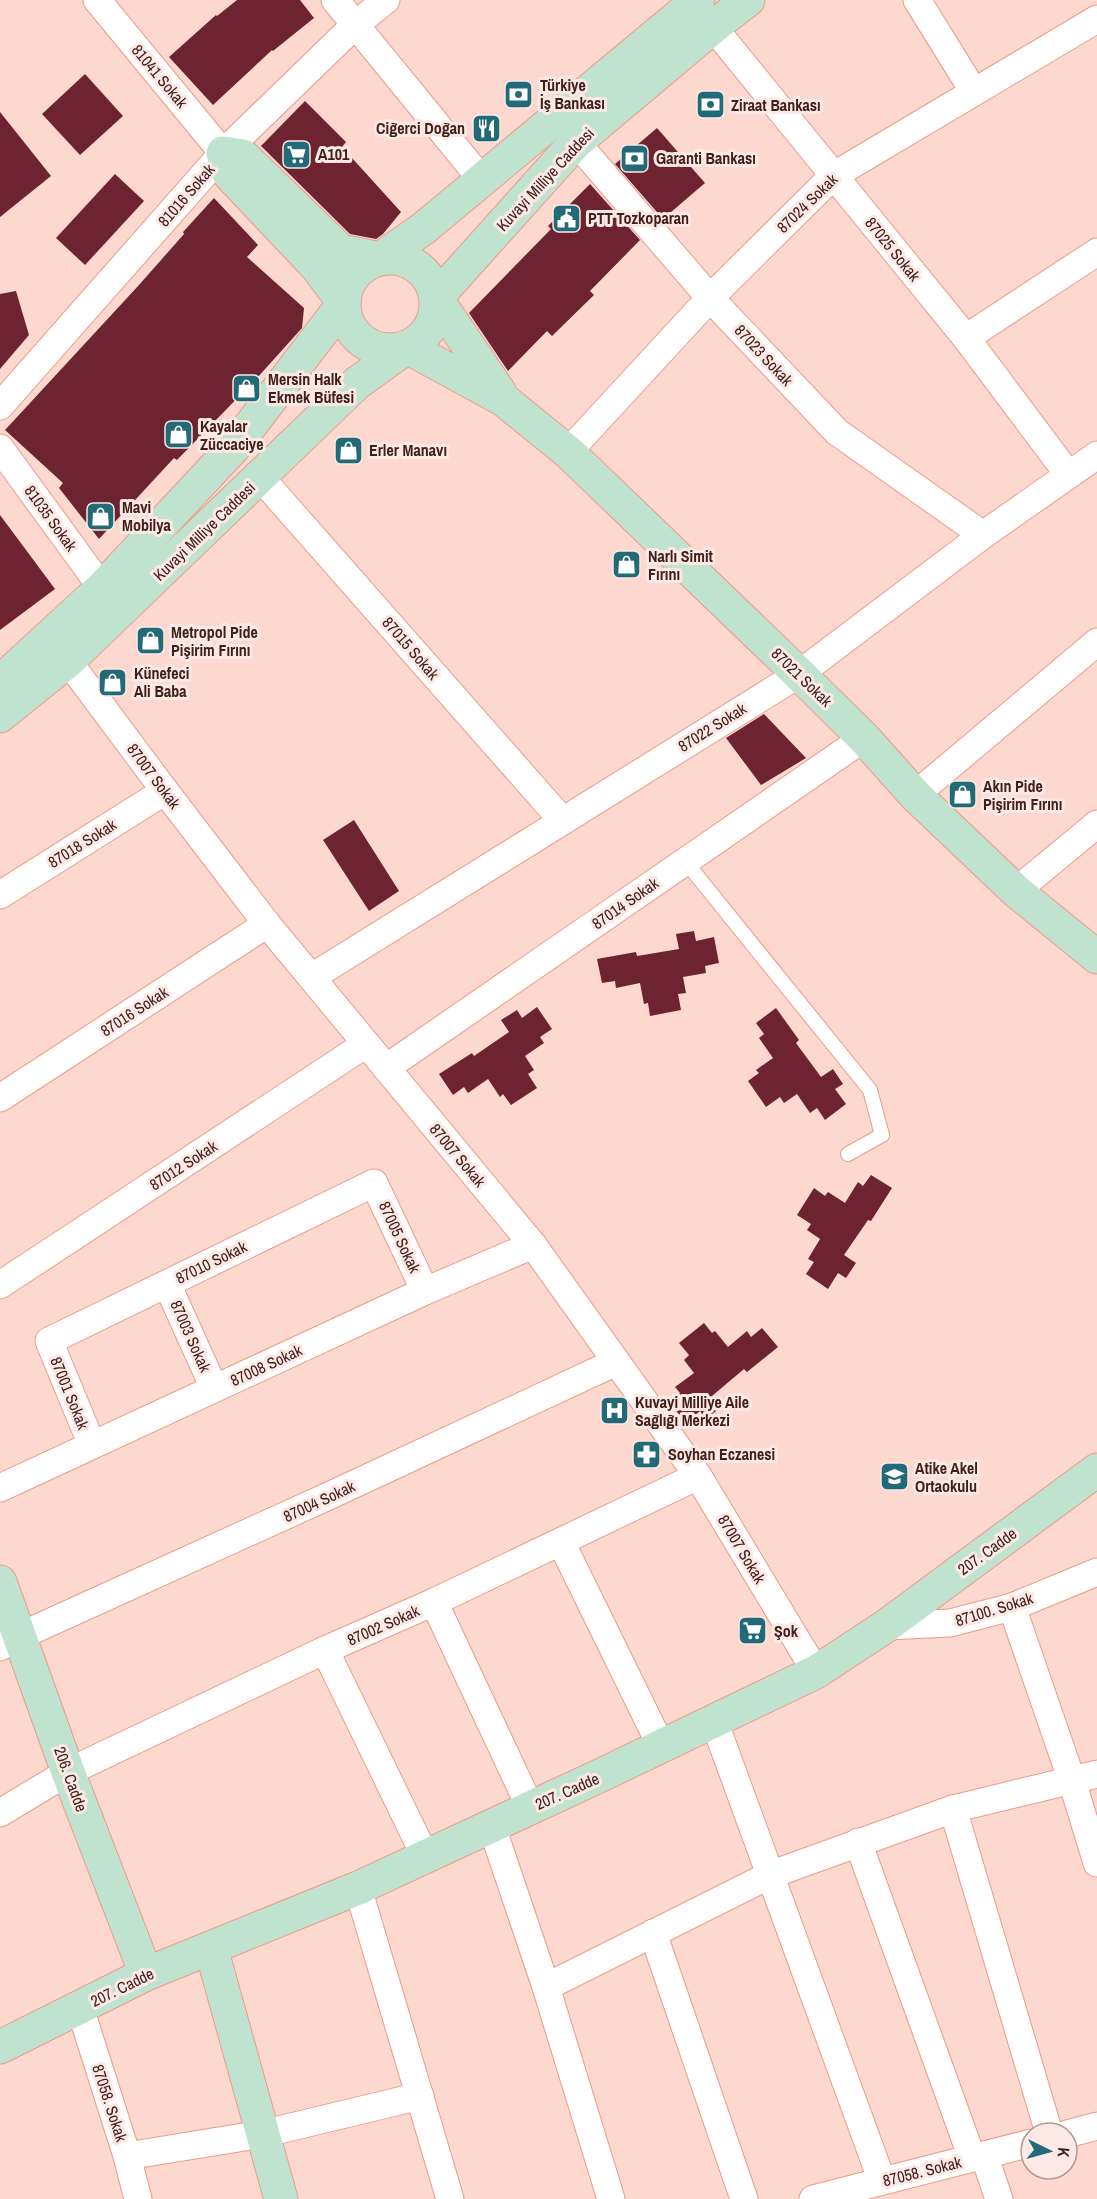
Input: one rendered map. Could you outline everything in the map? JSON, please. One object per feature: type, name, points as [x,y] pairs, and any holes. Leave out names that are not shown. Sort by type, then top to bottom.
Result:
[{"type":"street","name":"81041 Sokak","points":[[97,0],[224,153]]},
{"type":"street","points":[[335,0],[482,180]]},
{"type":"street","name":"81016 Sokak","points":[[0,406],[224,153],[355,25],[386,0]]},
{"type":"street","name":"Kuvayi Milliye Caddesi","points":[[380,259],[424,228],[482,180],[705,13],[748,0]]},
{"type":"street","points":[[917,0],[974,92]]},
{"type":"street","name":"Kuvayi Milliye Caddesi","points":[[436,298],[576,142],[705,13]]},
{"type":"street","name":"87025 Sokak","points":[[705,13],[833,176],[966,338],[1068,474]]},
{"type":"street","name":"87024 Sokak","points":[[568,452],[710,298],[833,176],[1097,19]]},
{"type":"street","name":"87023 Sokak","points":[[576,142],[710,298],[837,432],[983,535]]},
{"type":"street","points":[[344,303],[317,267],[229,174],[224,153],[243,156],[341,251],[380,259],[395,258],[410,262],[422,271],[431,284],[436,298],[435,313],[430,328],[420,340],[392,351],[377,349],[363,342],[353,332],[346,318],[344,303],[347,288],[354,275],[366,265],[380,259]]},
{"type":"street","points":[[966,338],[1097,252]]},
{"type":"street","name":"87021 Sokak","points":[[436,298],[504,400]]},
{"type":"street","name":"Kuvayi Milliye Caddesi","points":[[0,682],[102,588],[234,447],[344,303]]},
{"type":"street","name":"Kuvayi Milliye Caddesi","points":[[0,716],[68,662],[357,383],[407,347]]},
{"type":"street","name":"87021 Sokak","points":[[407,347],[504,400],[568,452],[864,738],[915,795],[1016,891],[1097,957]]},
{"type":"street","name":"81035 Sokak","points":[[0,448],[102,588]]},
{"type":"street","name":"87022 Sokak","points":[[312,977],[562,819],[798,674],[983,535],[1097,455]]},
{"type":"street","name":"87015 Sokak","points":[[260,477],[562,819]]},
{"type":"street","points":[[915,795],[1097,642]]},
{"type":"street","name":"87007 Sokak","points":[[68,662],[267,924],[533,1245],[698,1476],[816,1672]]},
{"type":"street","name":"87014 Sokak","points":[[386,1068],[864,738]]},
{"type":"street","name":"87018 Sokak","points":[[0,896],[165,791]]},
{"type":"street","points":[[1016,891],[1097,824]]},
{"type":"street","name":"87016 Sokak","points":[[0,1098],[267,924]]},
{"type":"street","name":"87012 Sokak","points":[[0,1285],[366,1044]]},
{"type":"street","name":"87010 Sokak","points":[[49,1341],[374,1183]]},
{"type":"street","name":"87005 Sokak","points":[[374,1183],[425,1291]]},
{"type":"street","name":"87008 Sokak","points":[[0,1488],[425,1291],[533,1245]]},
{"type":"street","name":"87003 Sokak","points":[[167,1284],[214,1388]]},
{"type":"street","name":"87001 Sokak","points":[[49,1341],[92,1445]]},
{"type":"street","name":"87004 Sokak","points":[[10,1642],[615,1362]]},
{"type":"street","name":"87002 Sokak","points":[[0,1813],[68,1772],[698,1476]]},
{"type":"street","name":"207. Cadde","points":[[0,2047],[146,1974],[358,1888],[492,1827],[816,1672],[886,1626],[1094,1480]]},
{"type":"street","points":[[561,1542],[661,1746]]},
{"type":"street","name":"87100. Sokak","points":[[886,1626],[950,1623],[1012,1607],[1097,1572]]},
{"type":"street","name":"206. Cadde","points":[[0,1582],[10,1642],[68,1772],[146,1974]]},
{"type":"street","points":[[434,1602],[530,1807]]},
{"type":"street","points":[[1012,1607],[1084,1777],[1097,1863]]},
{"type":"street","points":[[325,1650],[425,1856]]},
{"type":"street","points":[[714,1721],[882,2181]]},
{"type":"street","points":[[546,1987],[770,1875],[953,1809],[1084,1777]]},
{"type":"street","points":[[953,1809],[1044,2121]]},
{"type":"street","points":[[492,1827],[546,1987],[612,2199]]},
{"type":"street","points":[[858,1842],[978,2157],[999,2199]]},
{"type":"street","points":[[358,1888],[450,2199]]},
{"type":"street","points":[[653,1933],[744,2199]]},
{"type":"street","points":[[211,1948],[281,2199]]},
{"type":"street","name":"87058. Sokak","points":[[80,2008],[127,2156],[138,2199]]},
{"type":"street","points":[[127,2156],[262,2134],[420,2096]]},
{"type":"street","points":[[1079,2130],[1097,2126]]},
{"type":"street","name":"87058. Sokak","points":[[813,2199],[1019,2146]]},
{"type":"lane","points":[[685,861],[870,1090],[882,1135],[848,1154]]},
{"type":"building","points":[[237,0],[300,0],[314,18],[272,50],[213,105],[169,57],[216,15]]},
{"type":"building","points":[[85,74],[123,116],[80,155],[42,114]]},
{"type":"building","points":[[305,101],[346,142],[342,147],[401,212],[376,239],[350,234],[261,146]]},
{"type":"building","points":[[0,112],[51,176],[0,217]]},
{"type":"building","points":[[657,128],[705,183],[663,219],[615,164]]},
{"type":"building","points":[[115,174],[144,201],[85,265],[56,238]]},
{"type":"building","points":[[590,184],[640,240],[590,291],[594,295],[552,336],[547,331],[508,371],[469,313],[551,229],[548,226]]},
{"type":"building","points":[[214,198],[258,245],[247,257],[304,308],[302,328],[257,378],[177,460],[174,458],[99,539],[59,488],[63,483],[5,430],[139,285]]},
{"type":"building","points":[[16,291],[29,335],[0,369],[0,294]]},
{"type":"building","points":[[0,515],[55,589],[0,630]]},
{"type":"building","points":[[764,714],[806,758],[761,785],[726,738]]},
{"type":"building","points":[[354,820],[399,891],[369,911],[323,840]]},
{"type":"building","points":[[694,931],[696,941],[714,937],[719,963],[705,966],[706,973],[683,977],[686,993],[678,994],[681,1010],[650,1016],[648,1003],[644,1004],[640,983],[616,988],[615,981],[602,983],[597,959],[636,952],[637,956],[679,949],[676,934]]},
{"type":"building","points":[[537,1007],[552,1029],[540,1037],[544,1043],[525,1056],[534,1070],[528,1074],[537,1088],[511,1105],[503,1094],[500,1097],[488,1079],[468,1093],[464,1087],[453,1095],[439,1074],[472,1053],[474,1056],[509,1032],[501,1020],[517,1010],[522,1018]]},
{"type":"building","points":[[776,1008],[799,1040],[796,1043],[821,1077],[833,1069],[843,1084],[835,1089],[846,1104],[825,1120],[817,1108],[810,1113],[797,1094],[784,1103],[780,1097],[766,1107],[748,1081],[759,1073],[756,1070],[773,1058],[759,1038],[764,1034],[756,1023]]},
{"type":"building","points":[[871,1175],[892,1188],[871,1221],[868,1220],[844,1255],[856,1263],[846,1278],[838,1273],[828,1289],[806,1274],[814,1262],[808,1259],[820,1239],[807,1230],[811,1224],[797,1215],[814,1188],[825,1196],[828,1192],[845,1203],[858,1182],[863,1186]]},
{"type":"building","points":[[704,1323],[712,1333],[715,1331],[728,1347],[747,1331],[751,1337],[762,1328],[778,1347],[747,1372],[744,1369],[712,1396],[721,1407],[706,1419],[700,1411],[686,1423],[669,1402],[680,1393],[675,1387],[694,1373],[684,1360],[689,1355],[679,1343]]},
{"type":"place","name":"Türkiye İş Bankası","points":[[519,94]]},
{"type":"place","name":"Ziraat Bankası","points":[[710,105]]},
{"type":"place","name":"Ciğerci Doğan","points":[[486,128]]},
{"type":"place","name":"A101","points":[[297,154]]},
{"type":"place","name":"Garanti Bankası","points":[[635,158]]},
{"type":"place","name":"PTT Tozkoparan","points":[[567,218]]},
{"type":"place","name":"Mersin Halk Ekmek Büfesi","points":[[247,388]]},
{"type":"place","name":"Kayalar Züccaciye","points":[[179,435]]},
{"type":"place","name":"Erler Manavı","points":[[348,450]]},
{"type":"place","name":"Mavi Mobilya","points":[[101,516]]},
{"type":"place","name":"Narlı Simit Fırını","points":[[627,565]]},
{"type":"place","name":"Metropol Pide Pişirim Fırını","points":[[150,641]]},
{"type":"place","name":"Künefeci Ali Baba","points":[[113,682]]},
{"type":"place","name":"Akın Pide Pişirim Fırını","points":[[962,795]]},
{"type":"place","name":"Kuvayi Milliye Aile Sağlığı Merkezi","points":[[614,1411]]},
{"type":"place","name":"Soyhan Eczanesi","points":[[647,1454]]},
{"type":"place","name":"Atike Akel Ortaokulu","points":[[894,1477]]},
{"type":"place","name":"Şok","points":[[753,1631]]}]
